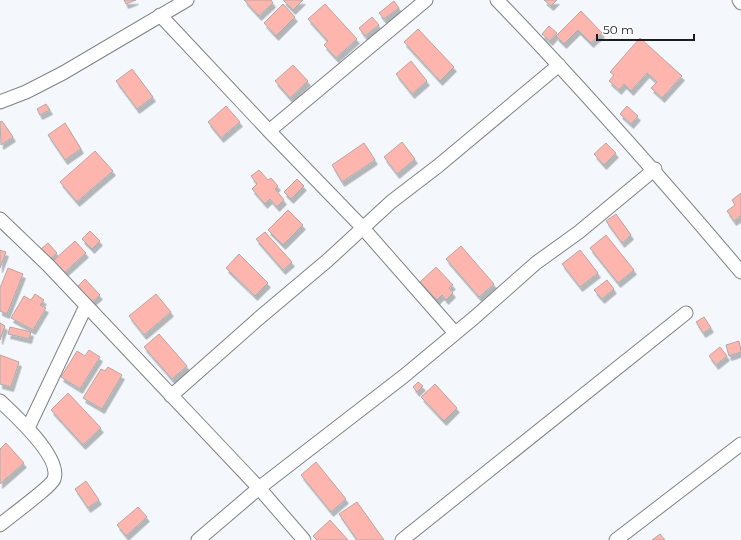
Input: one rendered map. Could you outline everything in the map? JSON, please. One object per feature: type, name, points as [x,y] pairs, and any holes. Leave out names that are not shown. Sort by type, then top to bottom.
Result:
[{"type":"street","points":[[0,102],[32,89],[187,0]]},
{"type":"street","points":[[269,131],[426,0]]},
{"type":"street","points":[[497,0],[654,169],[741,272]]},
{"type":"street","points":[[160,15],[362,227],[455,333]]},
{"type":"street","points":[[171,396],[258,319],[328,260],[362,227],[559,65]]},
{"type":"street","points":[[198,540],[259,488],[404,376],[536,263],[580,232],[654,169]]},
{"type":"street","points":[[0,219],[48,265],[259,488],[304,540]]},
{"type":"street","points":[[28,428],[86,306]]},
{"type":"street","points":[[402,540],[686,313]]},
{"type":"street","points":[[0,400],[28,428],[47,454],[55,473],[51,484],[0,525]]},
{"type":"street","points":[[616,540],[741,444]]},
{"type":"building","points":[[124,0],[136,0],[126,4]]},
{"type":"building","points":[[244,0],[271,0],[273,3],[259,16]]},
{"type":"building","points":[[283,0],[303,0],[293,10]]},
{"type":"building","points":[[544,0],[557,0],[551,6]]},
{"type":"building","points":[[394,1],[399,8],[384,19],[379,13]]},
{"type":"building","points":[[283,4],[295,17],[276,36],[264,23]]},
{"type":"building","points":[[325,4],[357,39],[336,58],[324,45],[328,41],[308,19]]},
{"type":"building","points":[[581,11],[602,33],[591,43],[578,30],[564,44],[556,36]]},
{"type":"building","points":[[372,17],[379,25],[365,36],[359,28]]},
{"type":"building","points":[[549,26],[557,33],[550,41],[542,34]]},
{"type":"building","points":[[418,29],[454,67],[440,81],[404,42]]},
{"type":"building","points":[[640,38],[682,76],[662,98],[651,88],[657,82],[647,73],[631,91],[624,84],[619,90],[609,81],[614,75],[610,72]]},
{"type":"building","points":[[411,61],[427,81],[412,94],[396,74]]},
{"type":"building","points":[[293,65],[308,81],[290,98],[275,81]]},
{"type":"building","points":[[132,69],[153,97],[137,109],[116,81]]},
{"type":"building","points":[[46,104],[50,110],[40,115],[37,109]]},
{"type":"building","points":[[226,106],[240,122],[221,138],[208,122]]},
{"type":"building","points":[[627,106],[638,116],[631,124],[620,114]]},
{"type":"building","points":[[2,121],[13,137],[1,145],[0,122]]},
{"type":"building","points":[[65,123],[81,149],[65,160],[48,135]]},
{"type":"building","points":[[402,142],[415,159],[397,174],[384,157]]},
{"type":"building","points":[[364,143],[375,160],[342,182],[332,165]]},
{"type":"building","points":[[606,143],[616,153],[604,165],[594,154]]},
{"type":"building","points":[[95,151],[113,171],[77,202],[60,182]]},
{"type":"building","points":[[259,170],[268,180],[271,178],[278,186],[275,189],[284,200],[277,207],[270,199],[265,204],[252,189],[257,184],[251,176]]},
{"type":"building","points":[[297,179],[304,186],[291,199],[284,192]]},
{"type":"building","points":[[741,193],[741,216],[734,221],[727,211],[735,205],[732,200]]},
{"type":"building","points":[[288,210],[303,225],[283,245],[268,230]]},
{"type":"building","points":[[616,214],[631,235],[622,243],[606,221]]},
{"type":"building","points":[[90,231],[100,241],[92,249],[82,239]]},
{"type":"building","points":[[265,232],[292,262],[283,270],[256,239]]},
{"type":"building","points":[[606,235],[634,270],[618,283],[590,248]]},
{"type":"building","points":[[75,241],[86,253],[64,273],[53,261]]},
{"type":"building","points":[[48,243],[57,253],[50,259],[41,249]]},
{"type":"building","points":[[461,246],[494,284],[479,297],[446,259]]},
{"type":"building","points":[[0,250],[6,252],[0,268]]},
{"type":"building","points":[[580,250],[598,273],[580,287],[562,264]]},
{"type":"building","points":[[239,254],[268,283],[255,296],[226,268]]},
{"type":"building","points":[[436,267],[453,285],[449,288],[453,293],[446,300],[442,295],[437,300],[420,282]]},
{"type":"building","points":[[8,268],[23,274],[7,314],[0,311],[0,288]]},
{"type":"building","points":[[85,279],[100,295],[91,303],[77,287]]},
{"type":"building","points":[[607,280],[614,289],[602,299],[594,290]]},
{"type":"building","points":[[35,294],[44,300],[40,305],[46,308],[33,330],[11,318],[24,296],[31,300]]},
{"type":"building","points":[[156,294],[171,312],[144,335],[129,316]]},
{"type":"building","points":[[704,317],[711,328],[703,333],[696,322]]},
{"type":"building","points":[[0,323],[5,326],[0,340]]},
{"type":"building","points":[[10,327],[31,332],[29,339],[8,334]]},
{"type":"building","points":[[159,334],[187,366],[172,379],[144,347]]},
{"type":"building","points":[[739,341],[741,352],[729,356],[726,345]]},
{"type":"building","points":[[720,347],[727,356],[716,365],[709,356]]},
{"type":"building","points":[[89,350],[100,357],[80,389],[61,377],[77,351],[85,356]]},
{"type":"building","points":[[0,355],[19,362],[11,387],[0,384]]},
{"type":"building","points":[[108,367],[122,375],[102,409],[83,398],[101,369],[105,371]]},
{"type":"building","points":[[418,382],[423,386],[417,392],[413,387]]},
{"type":"building","points":[[435,384],[457,408],[444,421],[421,397]]},
{"type":"building","points":[[68,393],[101,428],[83,445],[51,410]]},
{"type":"building","points":[[6,443],[24,463],[0,484],[0,449]]},
{"type":"building","points":[[316,462],[346,499],[331,512],[301,475]]},
{"type":"building","points":[[86,481],[99,500],[88,508],[75,489]]},
{"type":"building","points":[[357,502],[384,540],[357,540],[339,514]]},
{"type":"building","points":[[138,507],[147,517],[126,536],[117,525]]},
{"type":"building","points":[[330,520],[348,540],[317,540],[313,536]]},
{"type":"building","points":[[660,534],[665,540],[652,540]]}]
